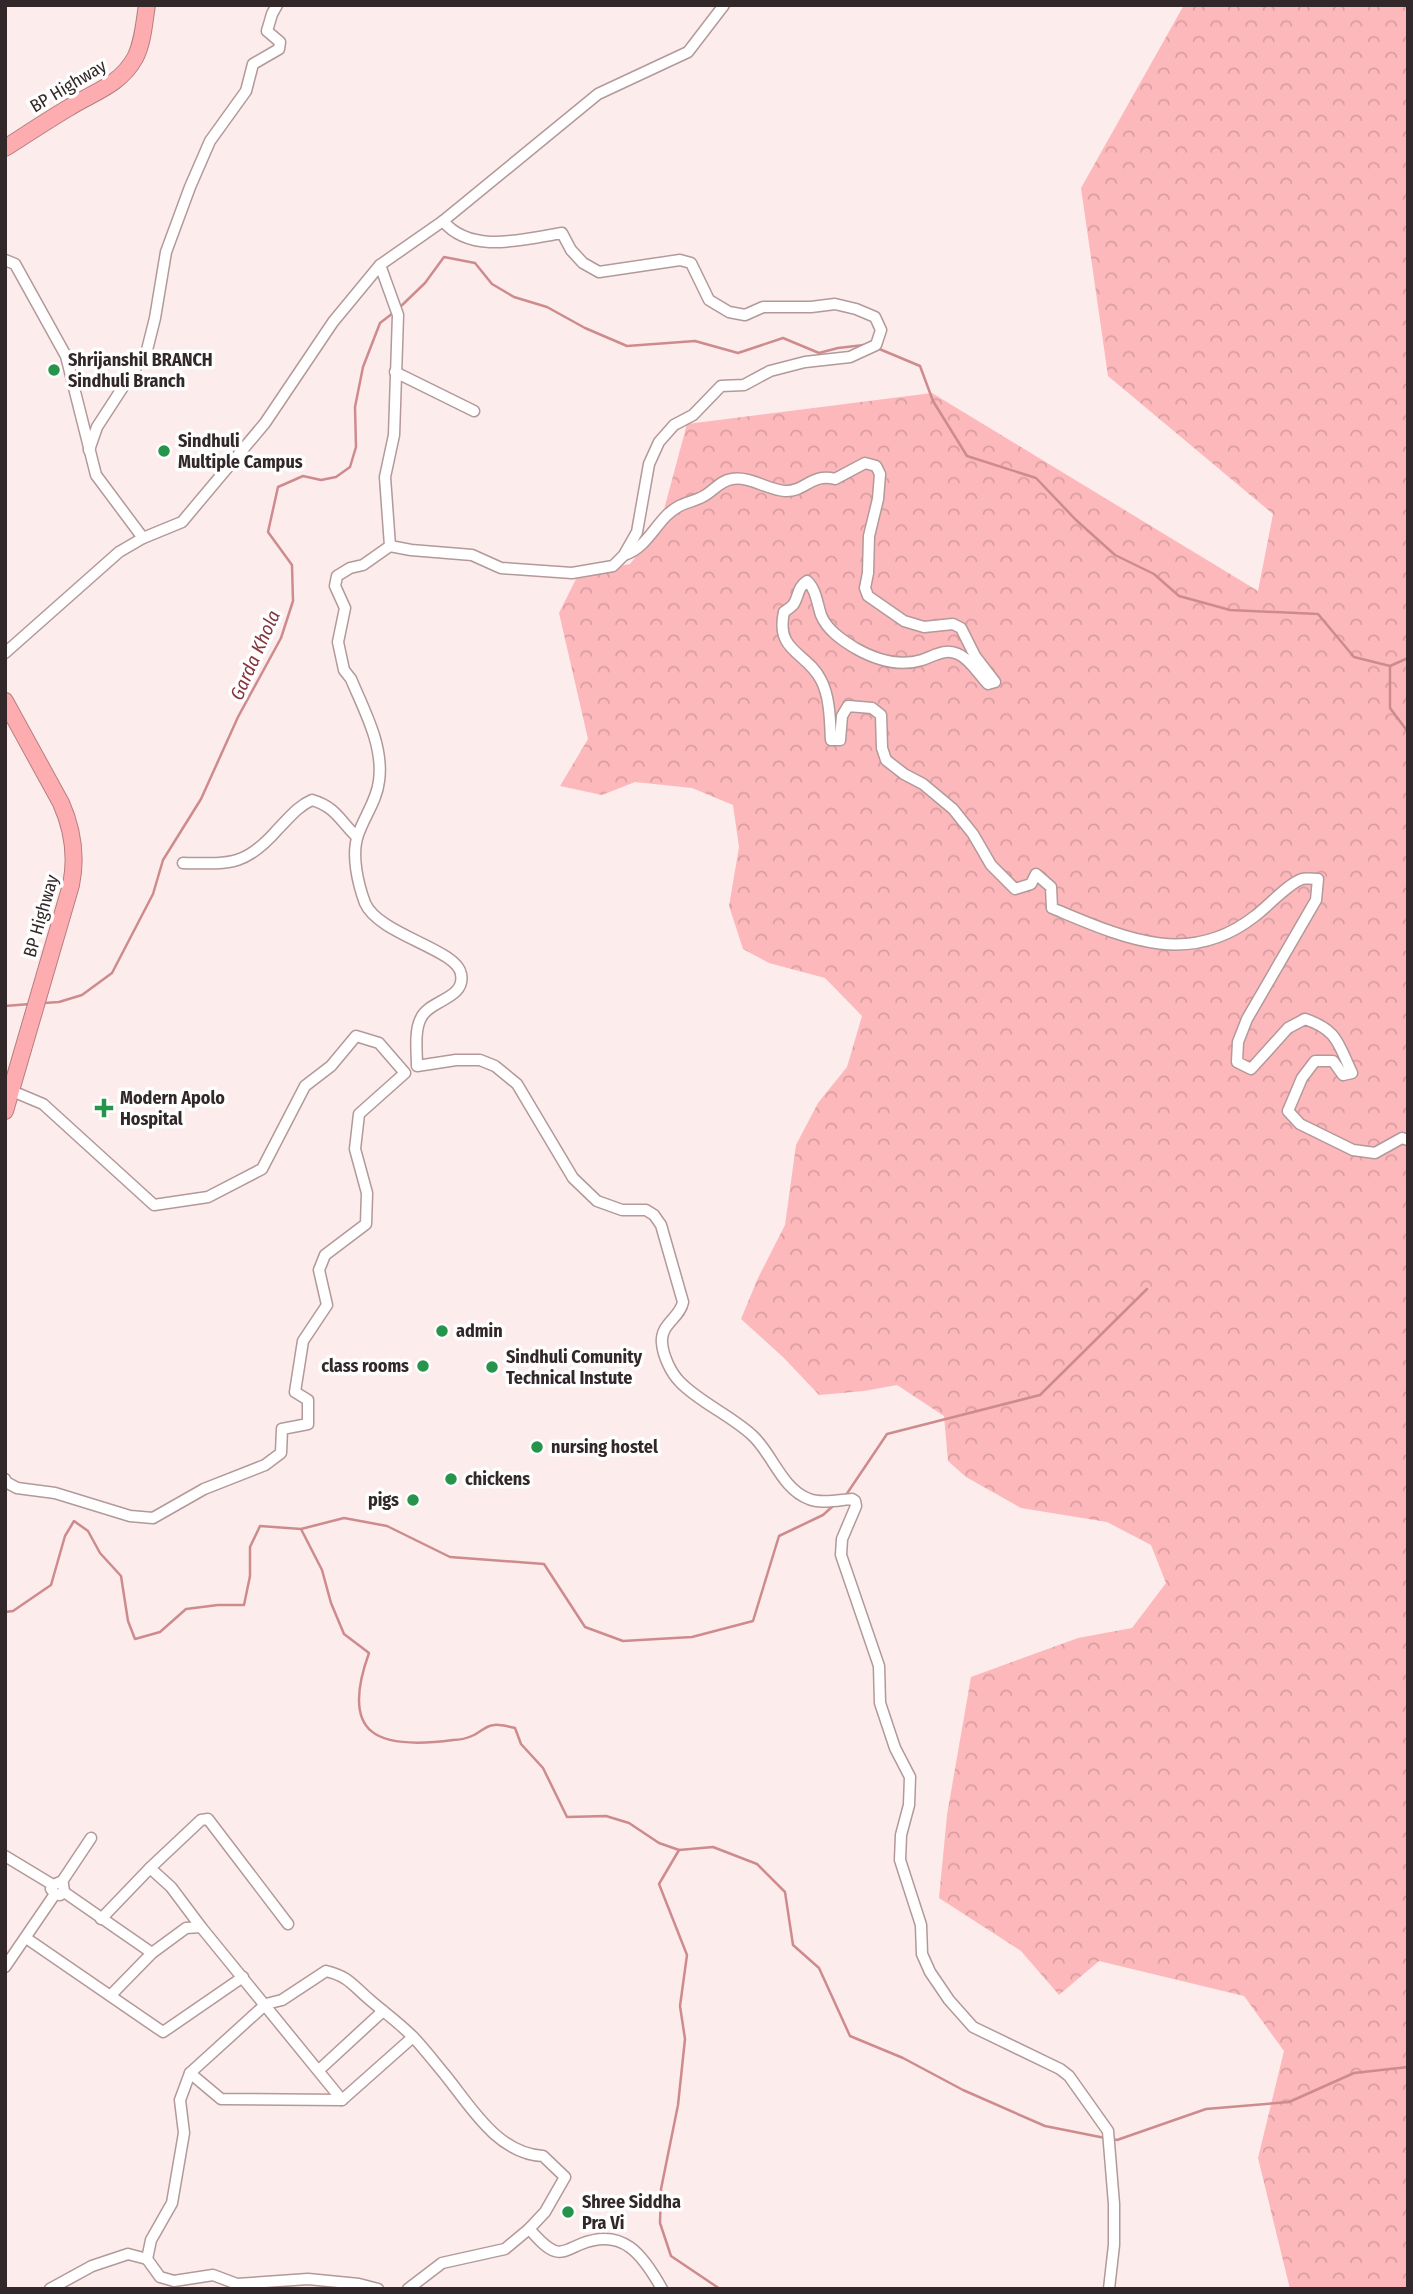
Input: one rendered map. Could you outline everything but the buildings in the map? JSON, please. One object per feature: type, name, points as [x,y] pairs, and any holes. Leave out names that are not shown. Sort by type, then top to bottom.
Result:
[{"type":"highway","name":"BP Highway","points":[[5,148],[122,75],[135,58],[143,35],[147,5]]},
{"type":"highway","name":"BP Highway","points":[[5,701],[68,817],[75,846],[74,872],[5,1111]]},
{"type":"street","points":[[89,452],[97,427],[147,350],[166,252],[209,141],[246,91],[253,64],[279,49],[280,42],[267,31],[277,5]]},
{"type":"street","points":[[5,653],[119,552],[143,538],[182,522],[265,423],[333,322],[380,265],[443,221],[598,94],[688,52],[724,5]]},
{"type":"street","points":[[417,1066],[421,1018],[429,1008],[454,994],[461,985],[461,973],[457,965],[442,955],[382,923],[366,906],[358,881],[355,852],[357,837],[370,811],[379,780],[377,747],[351,679],[344,670],[338,642],[345,608],[335,586],[337,576],[349,568],[363,565],[390,546],[472,555],[501,568],[572,573],[613,566],[624,555],[637,532],[649,464],[659,442],[674,425],[693,415],[721,386],[744,385],[770,371],[805,362],[850,356],[876,345],[881,330],[875,317],[835,304],[763,307],[745,315],[729,312],[709,300],[691,263],[680,260],[599,272],[583,264],[562,233],[487,242],[464,238],[443,221]]},
{"type":"street","points":[[5,260],[15,264],[66,356],[96,475],[143,538]]},
{"type":"street","points":[[380,265],[398,315],[394,435],[385,477],[390,546]]},
{"type":"street","points":[[395,372],[474,411]]},
{"type":"street","points":[[624,555],[635,552],[676,508],[686,501],[699,499],[720,482],[736,478],[766,484],[782,491],[795,490],[824,476],[835,479],[865,463],[876,466],[880,474],[878,499],[869,536],[865,587],[868,596],[904,621],[924,626],[953,624],[961,628],[975,656],[995,681],[988,684],[960,654],[948,651],[898,664],[874,658],[856,649],[836,636],[822,618],[813,586],[807,581],[802,584],[794,603],[784,612],[782,633],[790,646],[820,679],[827,704],[831,740],[840,740],[842,716],[848,706],[872,708],[881,715],[882,748],[886,760],[923,784],[953,809],[973,834],[992,865],[1015,889],[1031,884],[1036,874],[1051,887],[1052,908],[1102,929],[1160,944],[1193,945],[1224,934],[1255,916],[1270,901],[1302,879],[1318,879],[1316,900],[1247,1019],[1238,1042],[1237,1062],[1251,1069],[1288,1028],[1306,1019],[1324,1025],[1335,1038],[1352,1073],[1343,1076],[1333,1061],[1315,1061],[1302,1078],[1288,1111],[1300,1124],[1353,1150],[1376,1153],[1402,1138],[1408,1140]]},
{"type":"street","points":[[183,863],[227,864],[243,859],[261,849],[291,814],[312,800],[332,808],[357,837]]},
{"type":"street","points":[[12,1091],[43,1104],[154,1205],[208,1197],[262,1170],[305,1086],[331,1066],[356,1036],[380,1043],[405,1073]]},
{"type":"street","points":[[5,1479],[17,1488],[55,1493],[131,1516],[153,1518],[204,1489],[265,1465],[281,1454],[282,1429],[308,1424],[308,1400],[295,1392],[303,1341],[327,1305],[319,1270],[325,1255],[366,1224],[367,1193],[355,1149],[359,1114],[405,1073],[417,1066],[456,1060],[480,1060],[495,1066],[517,1084],[573,1178],[597,1201],[622,1210],[646,1210],[654,1215],[661,1225],[683,1302],[682,1308],[663,1330],[662,1343],[668,1363],[679,1381],[754,1436],[791,1487],[801,1495],[812,1501],[852,1499],[855,1502],[856,1506],[842,1539],[841,1555],[879,1666],[880,1703],[895,1748],[910,1777],[909,1805],[901,1835],[900,1860],[921,1925],[922,1954],[948,2000],[973,2027],[1060,2069],[1069,2076],[1108,2131],[1114,2204],[1114,2245],[1109,2289]]},
{"type":"street","points":[[101,1919],[201,1820],[208,1819],[288,1924]]},
{"type":"street","points":[[5,1967],[91,1838]]},
{"type":"street","points":[[7,1860],[58,1888],[152,1953]]},
{"type":"street","points":[[150,1868],[171,1887],[342,2100]]},
{"type":"street","points":[[111,1995],[152,1953],[186,1928],[201,1927]]},
{"type":"street","points":[[26,1938],[163,2032],[243,1977]]},
{"type":"street","points":[[148,2259],[151,2240],[172,2203],[184,2133],[180,2100],[190,2073],[266,2004],[282,2000],[326,1971],[351,1980],[413,2037],[472,2111],[499,2139],[530,2155],[543,2156],[565,2177],[545,2211],[530,2229],[505,2249],[442,2263],[408,2289]]},
{"type":"street","points":[[319,2070],[383,2011]]},
{"type":"street","points":[[190,2073],[221,2098],[342,2100],[413,2037]]},
{"type":"street","points":[[530,2229],[555,2251],[564,2251],[588,2241],[623,2241],[642,2259],[662,2289]]},
{"type":"street","points":[[50,2289],[92,2266],[128,2254],[148,2259],[160,2277],[174,2281],[213,2276],[237,2284],[308,2279],[359,2284],[378,2289]]},
{"type":"green space","points":[[1184,5],[1408,5],[1408,2289],[1290,2289],[1258,2158],[1284,2051],[1244,1996],[1099,1961],[1059,1995],[1021,1951],[939,1898],[947,1815],[971,1677],[1078,1638],[1132,1628],[1166,1583],[1151,1545],[1107,1522],[1021,1508],[966,1477],[948,1461],[944,1416],[897,1385],[819,1395],[741,1319],[785,1225],[796,1145],[818,1103],[847,1067],[862,1016],[825,978],[769,963],[743,949],[729,906],[739,847],[733,805],[692,788],[635,782],[602,795],[560,786],[588,739],[559,613],[579,573],[630,564],[659,528],[687,424],[932,393],[1258,591],[1273,514],[1108,376],[1081,188]]},
{"type":"waterway","points":[[398,309],[425,283],[444,257],[475,263],[492,284],[514,297],[547,307],[585,328],[627,346],[695,341],[738,353],[783,338],[819,353],[864,345]]},
{"type":"waterway","name":"Garda Khola","points":[[44,1003],[59,1002],[82,995],[112,973],[153,894],[163,860],[201,799],[238,717],[281,638],[293,601],[292,565],[268,532],[278,487],[303,476],[321,480],[336,477],[350,467],[356,447],[355,407],[363,367],[380,323],[393,313]]},
{"type":"waterway","points":[[877,348],[920,366],[933,401],[967,456],[1036,478],[1076,520],[1115,555],[1154,574],[1179,596],[1230,610],[1318,614],[1354,657],[1390,666],[1408,658]]},
{"type":"waterway","points":[[1390,666],[1390,708],[1408,732]]},
{"type":"waterway","name":"Garda Khola","points":[[5,1006],[30,1004]]},
{"type":"waterway","points":[[846,1495],[887,1434],[1040,1395],[1147,1289]]},
{"type":"waterway","points":[[5,1612],[13,1611],[51,1585],[65,1536],[74,1521],[88,1531],[100,1553],[121,1576],[128,1621],[135,1639],[160,1632],[186,1609],[244,1605],[250,1576],[250,1547],[260,1526],[301,1529],[344,1518],[387,1526],[450,1557],[544,1564],[585,1627],[623,1641],[692,1637],[753,1621],[779,1536],[823,1515],[833,1506]]},
{"type":"waterway","points":[[301,1529],[322,1570],[331,1603],[344,1634],[369,1653],[361,1681],[359,1703],[363,1720],[372,1731],[386,1739],[427,1743],[464,1739],[491,1725],[515,1728],[521,1744],[543,1768],[567,1817],[606,1816],[629,1823],[659,1843],[679,1850],[659,1884],[687,1955],[680,2006],[685,2039],[678,2105],[661,2189],[660,2223],[671,2256],[720,2289]]},
{"type":"waterway","points":[[679,1850],[713,1847],[757,1864],[785,1892],[793,1945],[819,1968],[850,2036],[903,2058],[963,2090],[1045,2126],[1105,2138]]},
{"type":"waterway","points":[[1112,2139],[1117,2140],[1206,2109],[1289,2102],[1354,2073],[1408,2067]]},
{"type":"place","name":"Shrijanshil BRANCH Sindhuli Branch","points":[[54,370]]},
{"type":"place","name":"Sindhuli Multiple Campus","points":[[164,451]]},
{"type":"place","name":"Modern Apolo Hospital","points":[[104,1108]]},
{"type":"place","name":"admin","points":[[442,1331]]},
{"type":"place","name":"class rooms","points":[[423,1366]]},
{"type":"place","name":"Sindhuli Comunity Technical Instute","points":[[492,1367]]},
{"type":"place","name":"nursing hostel","points":[[537,1447]]},
{"type":"place","name":"chickens","points":[[451,1479]]},
{"type":"place","name":"pigs","points":[[413,1500]]},
{"type":"place","name":"Shree Siddha Pra Vi","points":[[568,2212]]}]
